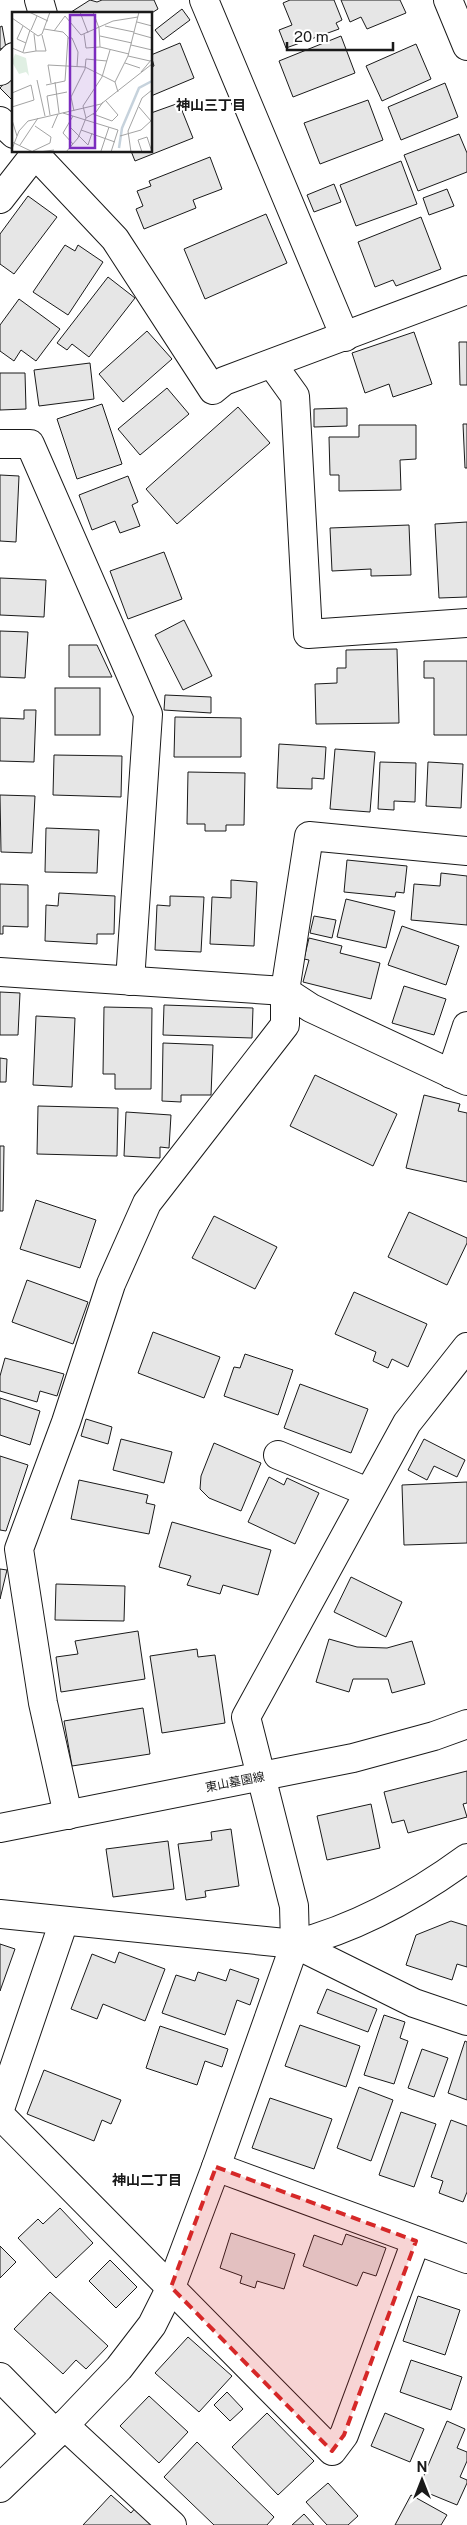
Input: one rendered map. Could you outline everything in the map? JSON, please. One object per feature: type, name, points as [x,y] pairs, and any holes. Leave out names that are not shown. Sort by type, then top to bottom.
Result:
[{"type":"street","points":[[204,0],[345,337]]},
{"type":"street","points":[[448,0],[467,46]]},
{"type":"street","points":[[0,71],[12,59]]},
{"type":"street","points":[[0,121],[12,132]]},
{"type":"street","points":[[0,199],[33,152],[114,239],[213,390],[224,381],[467,290]]},
{"type":"street","points":[[272,364],[295,396],[308,634],[467,623]]},
{"type":"street","points":[[0,444],[30,444],[148,714],[130,981]]},
{"type":"street","points":[[68,1815],[42,1703],[19,1549],[66,1422],[112,1284],[147,1203],[285,1026],[285,991],[309,836],[467,851]]},
{"type":"street","points":[[0,972],[285,991],[311,1008],[459,1077],[467,1026]]},
{"type":"street","points":[[0,2488],[60,2430],[119,2368],[152,2325],[171,2287],[287,1973],[295,1944],[294,1906],[246,1717],[407,1423],[467,1347]]},
{"type":"street","points":[[278,1455],[368,1492]]},
{"type":"street","name":"東山墓園線","points":[[0,1828],[262,1777],[393,1748],[467,1724]]},
{"type":"street","points":[[0,1914],[295,1944],[331,1935],[408,1897],[442,1877],[467,1858]]},
{"type":"street","points":[[442,1877],[467,1885]]},
{"type":"street","points":[[0,2109],[64,1921]]},
{"type":"street","points":[[295,1944],[414,2004],[467,2021]]},
{"type":"street","points":[[0,2115],[332,2451],[344,2435],[416,2241]]},
{"type":"street","points":[[216,2167],[467,2259]]},
{"type":"street","points":[[0,2377],[172,2525]]},
{"type":"highlighted area","points":[[216,2167],[416,2241],[344,2435],[332,2451],[171,2287]]},
{"type":"building","points":[[90,0],[97,2],[102,0],[154,0],[158,9],[152,13],[71,12]]},
{"type":"building","points":[[290,0],[334,0],[342,20],[336,23],[339,29],[286,48],[279,30],[292,25],[283,3]]},
{"type":"building","points":[[341,0],[400,0],[406,13],[367,29],[361,17],[350,22]]},
{"type":"building","points":[[182,9],[190,20],[163,40],[155,30]]},
{"type":"building","points":[[2,26],[6,48],[0,49],[0,27]]},
{"type":"building","points":[[341,36],[355,73],[293,97],[279,61]]},
{"type":"building","points":[[180,43],[194,78],[152,96],[152,67],[154,66],[152,55]]},
{"type":"building","points":[[416,44],[431,79],[382,101],[366,66]]},
{"type":"building","points":[[12,74],[12,100],[0,88]]},
{"type":"building","points":[[445,83],[458,117],[401,140],[388,107]]},
{"type":"building","points":[[368,100],[383,140],[320,164],[304,123]]},
{"type":"building","points":[[179,103],[193,138],[135,161],[131,152],[152,152],[152,113]]},
{"type":"building","points":[[459,134],[467,153],[467,172],[418,191],[404,155]]},
{"type":"building","points":[[210,157],[222,189],[193,200],[196,208],[144,229],[136,209],[143,206],[137,191],[151,186],[149,181]]},
{"type":"building","points":[[401,161],[417,204],[356,226],[340,185]]},
{"type":"building","points":[[334,184],[341,202],[314,212],[307,195]]},
{"type":"building","points":[[447,189],[454,206],[429,215],[423,198]]},
{"type":"building","points":[[28,196],[57,217],[14,274],[0,264],[0,234]]},
{"type":"building","points":[[266,214],[287,263],[205,299],[184,249]]},
{"type":"building","points":[[421,217],[441,269],[396,286],[393,280],[375,287],[358,242]]},
{"type":"building","points":[[65,245],[75,251],[78,245],[103,262],[68,315],[33,292]]},
{"type":"building","points":[[108,277],[135,298],[89,357],[72,344],[67,350],[57,343]]},
{"type":"building","points":[[19,299],[60,329],[36,361],[21,350],[14,361],[0,351],[0,325]]},
{"type":"building","points":[[147,331],[172,359],[123,402],[99,374]]},
{"type":"building","points":[[414,332],[432,384],[393,397],[389,384],[365,393],[352,353]]},
{"type":"building","points":[[459,342],[467,342],[467,385],[460,385]]},
{"type":"building","points":[[90,363],[94,399],[39,406],[34,370]]},
{"type":"building","points":[[0,373],[25,373],[26,409],[0,410]]},
{"type":"building","points":[[167,388],[189,414],[140,455],[118,429]]},
{"type":"building","points":[[102,404],[122,464],[77,479],[57,419]]},
{"type":"building","points":[[238,407],[270,443],[177,524],[146,489]]},
{"type":"building","points":[[347,408],[347,426],[314,427],[314,409]]},
{"type":"building","points":[[463,424],[467,424],[467,468],[465,468]]},
{"type":"building","points":[[359,425],[416,425],[416,459],[400,460],[401,490],[339,491],[339,475],[330,475],[329,437],[359,437]]},
{"type":"building","points":[[0,475],[19,476],[16,542],[0,541]]},
{"type":"building","points":[[128,476],[138,502],[132,505],[140,526],[120,533],[115,521],[92,530],[79,495]]},
{"type":"building","points":[[467,522],[467,597],[439,598],[435,524]]},
{"type":"building","points":[[409,525],[411,575],[371,576],[371,569],[332,571],[330,528]]},
{"type":"building","points":[[164,552],[182,599],[128,619],[110,571]]},
{"type":"building","points":[[0,578],[46,580],[44,617],[0,615]]},
{"type":"building","points":[[184,620],[212,676],[183,690],[155,635]]},
{"type":"building","points":[[0,631],[28,632],[25,678],[0,677]]},
{"type":"building","points":[[69,645],[97,645],[112,677],[69,677]]},
{"type":"building","points":[[397,649],[399,723],[316,724],[315,684],[337,683],[337,668],[346,668],[346,650]]},
{"type":"building","points":[[424,661],[467,661],[467,735],[434,735],[434,678],[424,678]]},
{"type":"building","points":[[55,688],[100,688],[100,735],[55,735]]},
{"type":"building","points":[[165,695],[211,697],[211,713],[164,710]]},
{"type":"building","points":[[24,710],[36,710],[34,762],[0,761],[0,718],[24,719]]},
{"type":"building","points":[[175,717],[241,718],[241,757],[174,757]]},
{"type":"building","points":[[279,744],[326,747],[324,779],[312,778],[312,789],[277,788]]},
{"type":"building","points":[[335,749],[375,752],[370,812],[330,809]]},
{"type":"building","points":[[54,755],[122,756],[121,797],[53,795]]},
{"type":"building","points":[[380,762],[416,763],[415,802],[394,801],[394,810],[378,809]]},
{"type":"building","points":[[428,762],[463,764],[461,808],[426,806]]},
{"type":"building","points":[[188,772],[245,773],[244,825],[226,825],[226,831],[205,831],[205,824],[187,824]]},
{"type":"building","points":[[0,795],[35,796],[32,853],[1,852]]},
{"type":"building","points":[[46,828],[99,830],[97,873],[45,872]]},
{"type":"building","points":[[347,860],[407,866],[404,893],[396,892],[395,897],[344,892]]},
{"type":"building","points":[[441,873],[467,876],[467,925],[411,920],[414,884],[440,886]]},
{"type":"building","points":[[231,880],[257,882],[254,946],[210,944],[212,897],[231,898]]},
{"type":"building","points":[[0,884],[28,885],[28,927],[3,926],[3,934],[0,934]]},
{"type":"building","points":[[59,893],[115,896],[114,934],[97,934],[97,944],[45,941],[46,905],[58,906]]},
{"type":"building","points":[[170,896],[204,897],[201,952],[155,950],[157,905],[170,906]]},
{"type":"building","points":[[346,899],[395,911],[386,948],[337,937]]},
{"type":"building","points":[[314,916],[336,920],[332,938],[310,933]]},
{"type":"building","points":[[402,926],[459,946],[446,985],[388,965]]},
{"type":"building","points":[[309,938],[342,946],[340,953],[380,963],[371,999],[303,982],[309,960],[304,959]]},
{"type":"building","points":[[404,986],[446,999],[434,1035],[392,1023]]},
{"type":"building","points":[[0,992],[20,993],[18,1035],[0,1035]]},
{"type":"building","points":[[164,1005],[253,1008],[252,1038],[163,1035]]},
{"type":"building","points":[[104,1007],[152,1008],[151,1089],[115,1089],[115,1074],[103,1074]]},
{"type":"building","points":[[36,1016],[75,1018],[72,1087],[33,1085]]},
{"type":"building","points":[[163,1043],[213,1045],[211,1095],[181,1095],[181,1102],[162,1101]]},
{"type":"building","points":[[0,1058],[7,1059],[6,1082],[0,1082]]},
{"type":"building","points":[[315,1075],[397,1114],[373,1166],[290,1126]]},
{"type":"building","points":[[424,1095],[460,1104],[458,1111],[467,1113],[467,1182],[406,1168]]},
{"type":"building","points":[[38,1106],[118,1108],[117,1156],[37,1154]]},
{"type":"building","points":[[126,1112],[171,1115],[169,1148],[160,1147],[160,1158],[124,1156]]},
{"type":"building","points":[[0,1146],[4,1146],[3,1211],[0,1211]]},
{"type":"building","points":[[36,1200],[96,1220],[80,1268],[20,1249]]},
{"type":"building","points":[[409,1212],[467,1238],[467,1243],[447,1285],[388,1257]]},
{"type":"building","points":[[214,1216],[277,1247],[255,1289],[192,1258]]},
{"type":"building","points":[[27,1280],[88,1302],[73,1344],[12,1322]]},
{"type":"building","points":[[354,1292],[427,1324],[408,1367],[392,1359],[388,1368],[373,1361],[376,1352],[335,1334]]},
{"type":"building","points":[[153,1332],[220,1357],[204,1398],[138,1373]]},
{"type":"building","points":[[245,1354],[293,1370],[278,1415],[224,1396],[234,1367],[240,1368]]},
{"type":"building","points":[[5,1358],[64,1374],[57,1396],[40,1391],[37,1402],[0,1391],[0,1376]]},
{"type":"building","points":[[300,1384],[368,1409],[351,1453],[284,1428]]},
{"type":"building","points":[[0,1398],[40,1411],[30,1445],[0,1435]]},
{"type":"building","points":[[86,1419],[112,1427],[108,1444],[81,1436]]},
{"type":"building","points":[[121,1439],[172,1452],[164,1483],[113,1470]]},
{"type":"building","points":[[424,1439],[465,1460],[457,1477],[434,1466],[427,1480],[408,1470]]},
{"type":"building","points":[[214,1443],[261,1463],[241,1511],[209,1498],[200,1489],[201,1476]]},
{"type":"building","points":[[0,1456],[28,1465],[6,1531],[0,1530]]},
{"type":"building","points":[[269,1477],[284,1485],[287,1478],[319,1493],[295,1544],[248,1522]]},
{"type":"building","points":[[79,1480],[148,1495],[146,1503],[155,1505],[149,1534],[71,1519]]},
{"type":"building","points":[[467,1482],[467,1543],[404,1545],[402,1485]]},
{"type":"building","points":[[172,1522],[271,1550],[258,1595],[223,1585],[220,1594],[187,1585],[191,1576],[159,1567]]},
{"type":"building","points":[[0,1569],[7,1570],[0,1599]]},
{"type":"building","points":[[351,1577],[402,1602],[386,1637],[334,1612]]},
{"type":"building","points":[[56,1584],[125,1586],[124,1621],[55,1620]]},
{"type":"building","points":[[138,1631],[145,1679],[61,1692],[56,1657],[78,1654],[75,1641]]},
{"type":"building","points":[[329,1639],[357,1647],[387,1648],[412,1641],[425,1684],[392,1693],[388,1679],[353,1679],[349,1692],[316,1682]]},
{"type":"building","points":[[197,1649],[198,1657],[215,1655],[225,1723],[162,1733],[150,1656]]},
{"type":"building","points":[[143,1708],[150,1754],[72,1766],[64,1721]]},
{"type":"building","points":[[467,1771],[467,1803],[463,1804],[467,1817],[408,1833],[404,1820],[392,1823],[384,1792]]},
{"type":"building","points":[[371,1804],[380,1848],[327,1860],[317,1816]]},
{"type":"building","points":[[231,1829],[239,1886],[205,1891],[206,1897],[186,1900],[178,1844],[212,1840],[211,1832]]},
{"type":"building","points":[[168,1841],[174,1889],[113,1897],[106,1849]]},
{"type":"building","points":[[451,1921],[467,1926],[467,1967],[457,1964],[452,1980],[406,1965],[416,1935]]},
{"type":"building","points":[[0,1944],[15,1949],[0,1991]]},
{"type":"building","points":[[119,1952],[165,1969],[145,2021],[103,2004],[97,2019],[71,2009],[92,1954],[115,1963]]},
{"type":"building","points":[[230,1969],[259,1979],[250,2005],[237,2000],[225,2035],[162,2013],[176,1975],[195,1981],[198,1972],[226,1981]]},
{"type":"building","points":[[327,1989],[377,2009],[368,2032],[317,2013]]},
{"type":"building","points":[[384,2015],[405,2022],[400,2038],[408,2041],[394,2084],[364,2075]]},
{"type":"building","points":[[300,2025],[360,2046],[346,2087],[285,2066]]},
{"type":"building","points":[[160,2026],[228,2049],[222,2067],[205,2061],[197,2085],[146,2068]]},
{"type":"building","points":[[465,2041],[467,2042],[467,2100],[448,2093]]},
{"type":"building","points":[[422,2049],[448,2058],[434,2097],[408,2088]]},
{"type":"building","points":[[44,2070],[121,2100],[111,2124],[102,2120],[94,2141],[27,2114]]},
{"type":"building","points":[[359,2087],[393,2100],[371,2161],[337,2148]]},
{"type":"building","points":[[270,2098],[332,2119],[314,2169],[252,2148]]},
{"type":"building","points":[[401,2112],[436,2124],[414,2187],[379,2175]]},
{"type":"building","points":[[451,2120],[467,2126],[467,2192],[463,2202],[439,2193],[443,2181],[431,2177]]},
{"type":"building","points":[[60,2208],[93,2243],[56,2278],[18,2238],[38,2219],[43,2224]]},
{"type":"building","points":[[231,2233],[295,2254],[284,2289],[257,2281],[255,2288],[240,2283],[242,2276],[220,2268]]},
{"type":"building","points":[[346,2234],[386,2248],[376,2276],[363,2272],[357,2286],[303,2266],[314,2235],[342,2245]]},
{"type":"building","points":[[0,2246],[16,2262],[0,2278]]},
{"type":"building","points":[[110,2260],[137,2287],[116,2308],[89,2281]]},
{"type":"building","points":[[50,2292],[108,2346],[86,2369],[76,2360],[63,2374],[14,2329]]},
{"type":"building","points":[[418,2296],[460,2310],[445,2355],[403,2341]]},
{"type":"building","points":[[188,2337],[232,2376],[199,2412],[155,2373]]},
{"type":"building","points":[[411,2360],[462,2377],[451,2410],[400,2392]]},
{"type":"building","points":[[227,2392],[243,2409],[230,2421],[214,2405]]},
{"type":"building","points":[[149,2396],[188,2432],[159,2463],[120,2426]]},
{"type":"building","points":[[267,2413],[314,2461],[278,2495],[232,2447]]},
{"type":"building","points":[[385,2413],[424,2429],[410,2462],[371,2446]]},
{"type":"building","points":[[447,2421],[465,2429],[457,2448],[467,2452],[467,2461],[460,2477],[467,2480],[467,2483],[457,2505],[418,2489]]},
{"type":"building","points":[[197,2442],[274,2517],[267,2525],[214,2525],[164,2477]]},
{"type":"building","points":[[328,2483],[358,2516],[348,2525],[327,2525],[306,2502]]},
{"type":"building","points":[[111,2495],[131,2513],[137,2506],[154,2522],[151,2525],[83,2525]]},
{"type":"building","points":[[411,2495],[447,2515],[441,2525],[395,2525]]},
{"type":"building","points":[[304,2514],[314,2525],[292,2525]]},
{"type":"district","name":"神山三丁目","points":[[211,105]]},
{"type":"district","name":"神山二丁目","points":[[147,2180]]}]
